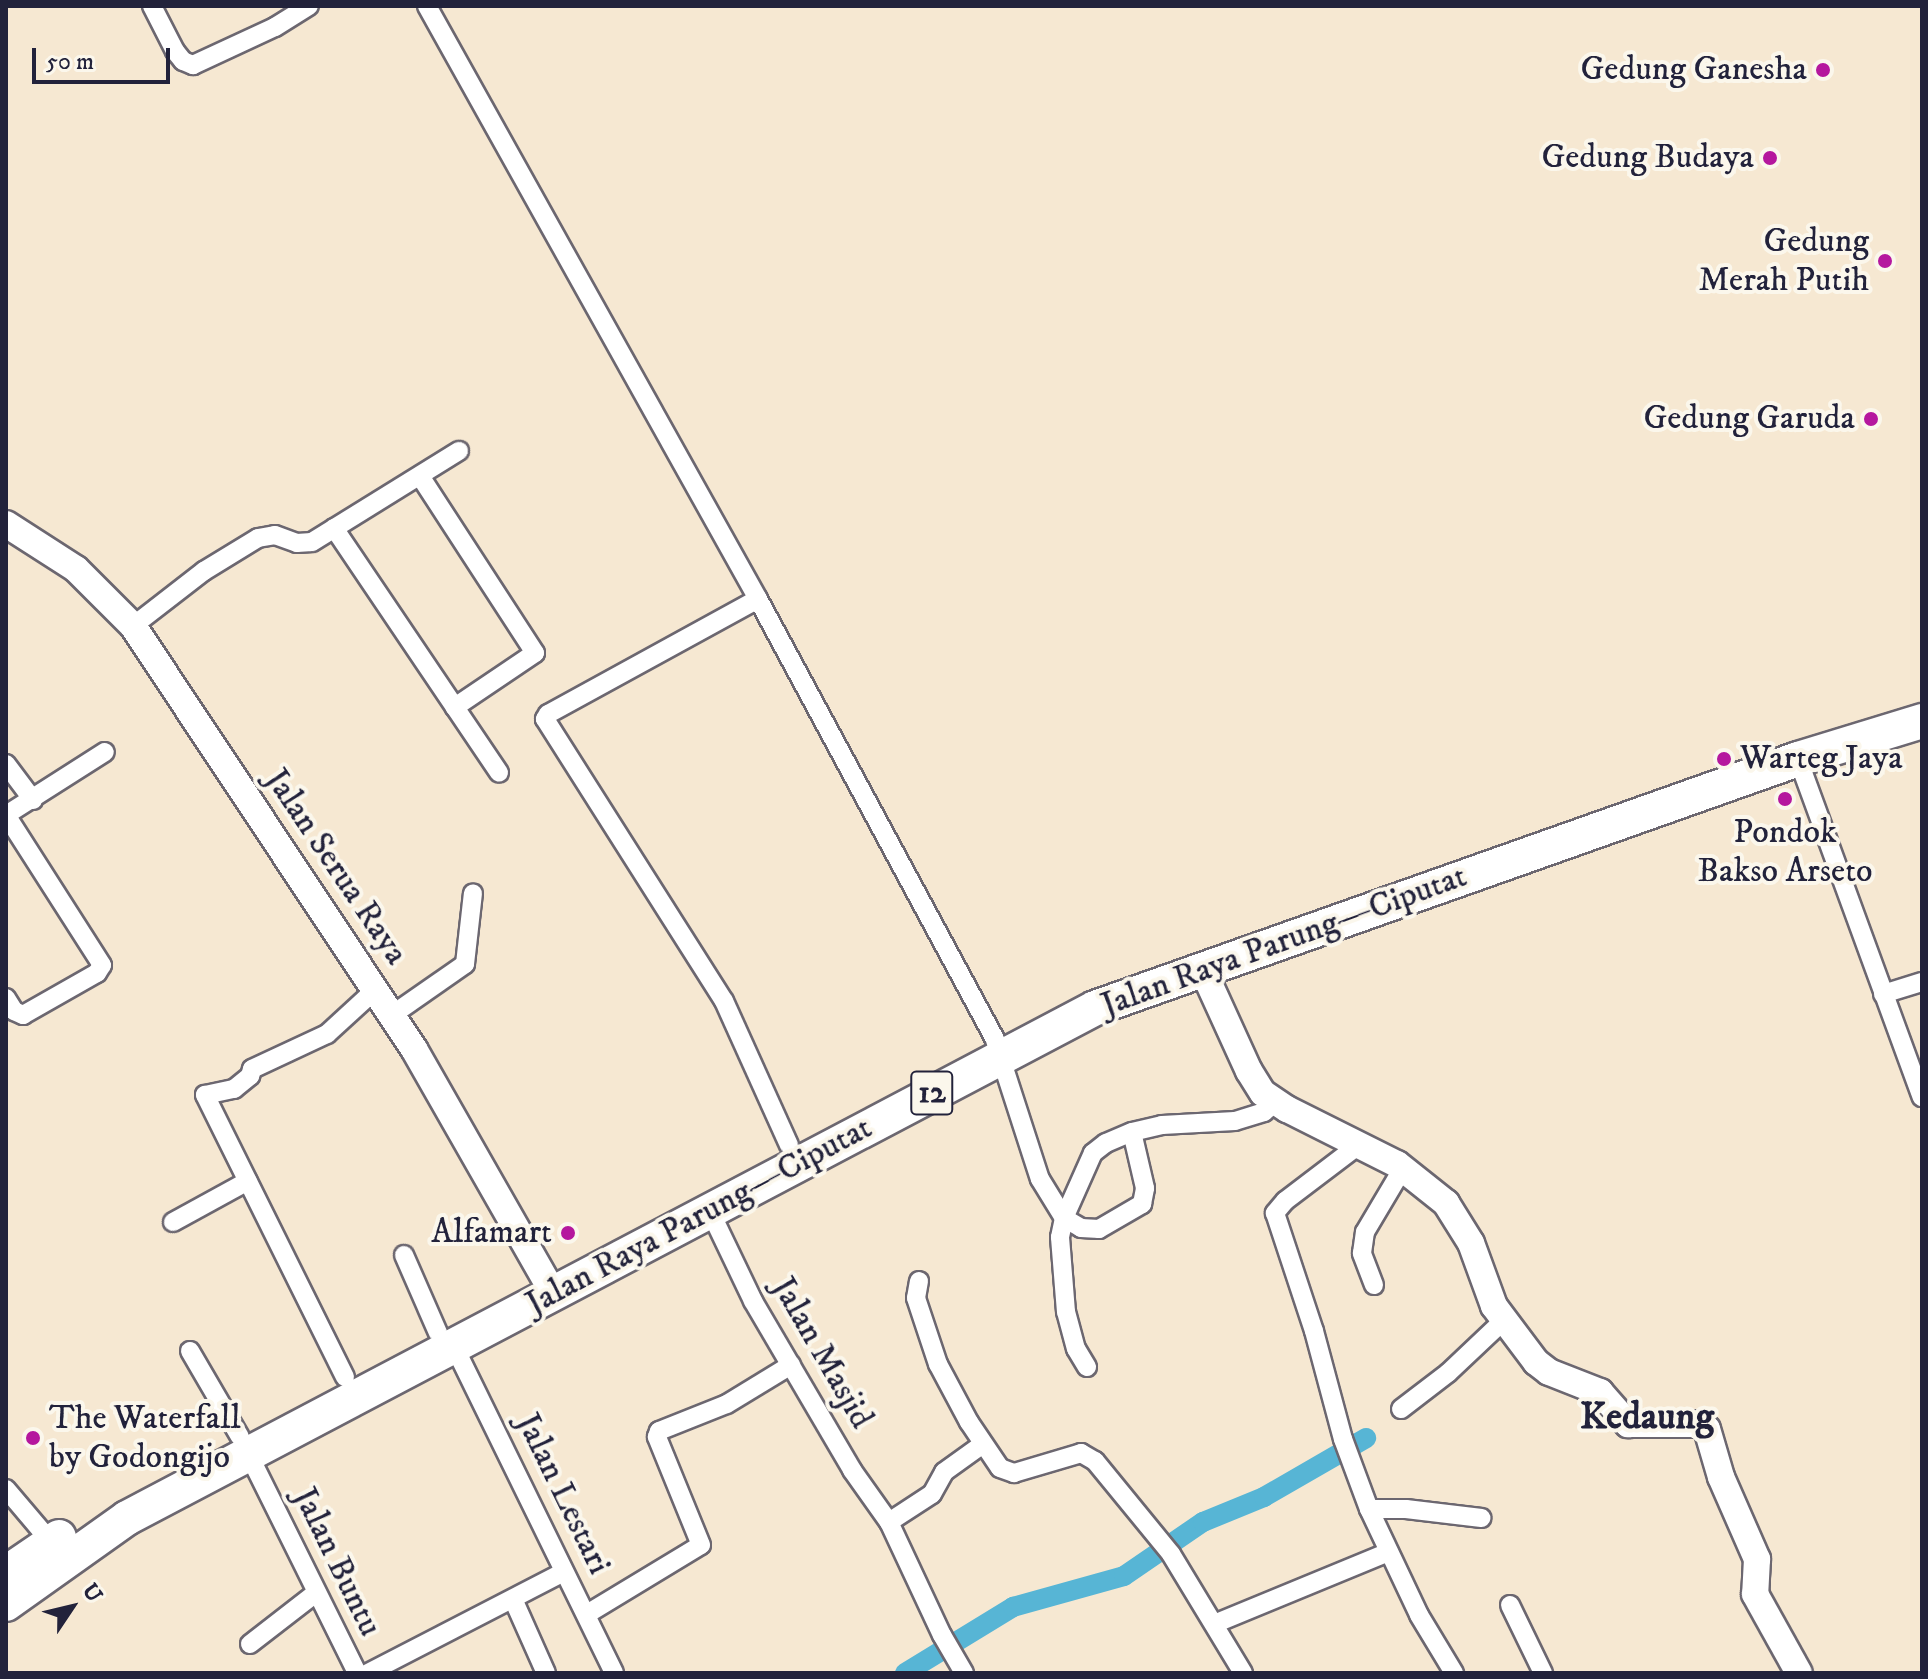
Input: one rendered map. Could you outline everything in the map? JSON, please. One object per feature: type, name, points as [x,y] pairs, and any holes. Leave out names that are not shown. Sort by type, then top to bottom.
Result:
[{"type":"highway","name":"Jalan Raya Parung—Ciputat","points":[[6,1604],[127,1518],[250,1457],[446,1338],[548,1285],[709,1209],[999,1048],[1089,993],[1273,924],[1695,776],[1922,702]]},
{"type":"highway","name":"Jalan Raya Parung—Ciputat","points":[[548,1285],[789,1145],[999,1048],[1095,1008],[1798,759],[1922,721]]},
{"type":"highway","name":"Jalan Raya Parung—Ciputat","points":[[6,1573],[118,1501],[250,1457],[345,1377],[446,1338]]},
{"type":"street","points":[[152,6],[175,51],[183,61],[193,65],[275,27],[309,6]]},
{"type":"street","points":[[427,6],[758,599],[999,1048],[1040,1179],[1064,1218],[1081,1228],[1099,1229],[1142,1204],[1145,1188],[1132,1132]]},
{"type":"street","points":[[133,626],[204,571],[258,538],[275,535],[305,544],[459,451]]},
{"type":"street","points":[[420,476],[535,653],[455,707]]},
{"type":"street","name":"Jalan Serua Raya","points":[[6,524],[76,569],[133,626],[392,1015],[548,1285]]},
{"type":"street","points":[[334,528],[499,773]]},
{"type":"street","points":[[758,599],[548,714],[545,719],[724,1001],[789,1145]]},
{"type":"street","points":[[6,998],[14,1011],[23,1015],[97,973],[102,965],[6,815],[105,752]]},
{"type":"street","points":[[1798,759],[1922,1097]]},
{"type":"street","points":[[6,764],[33,800]]},
{"type":"street","points":[[392,1015],[465,964],[473,893]]},
{"type":"street","points":[[1202,968],[1249,1071],[1263,1093],[1403,1168],[1446,1203],[1457,1217],[1504,1320],[1536,1362],[1549,1372],[1600,1392],[1628,1424],[1699,1424],[1707,1429],[1721,1477],[1757,1559],[1755,1594],[1799,1673]]},
{"type":"street","points":[[1883,994],[1922,982]]},
{"type":"street","points":[[345,1377],[205,1095],[234,1089],[250,1076],[252,1069],[327,1034],[375,990]]},
{"type":"street","points":[[1087,1367],[1076,1349],[1066,1312],[1061,1250],[1064,1218],[1093,1153],[1106,1143],[1132,1132],[1162,1125],[1235,1121],[1264,1112],[1275,1102]]},
{"type":"street","points":[[1360,1144],[1285,1201],[1275,1213],[1314,1331],[1343,1439],[1369,1509],[1419,1615],[1454,1673]]},
{"type":"street","points":[[1374,1285],[1362,1256],[1365,1232],[1403,1168]]},
{"type":"street","points":[[173,1222],[248,1181]]},
{"type":"street","name":"Jalan Masjid","points":[[709,1209],[753,1301],[852,1470],[889,1522],[945,1641],[964,1673]]},
{"type":"street","name":"Jalan Lestari","points":[[404,1255],[614,1673]]},
{"type":"street","points":[[919,1281],[916,1298],[938,1364],[1000,1468],[1014,1473],[1072,1454],[1088,1455],[1171,1554],[1243,1673]]},
{"type":"street","points":[[1401,1409],[1448,1373],[1504,1320]]},
{"type":"street","name":"Jalan Buntu","points":[[190,1351],[250,1457],[357,1673]]},
{"type":"street","points":[[587,1614],[701,1545],[657,1437],[659,1431],[727,1404],[791,1365]]},
{"type":"street","points":[[889,1522],[932,1494],[944,1472],[983,1444]]},
{"type":"street","points":[[6,1489],[51,1542]]},
{"type":"street","points":[[1369,1509],[1406,1509],[1481,1518]]},
{"type":"street","points":[[1214,1624],[1389,1552]]},
{"type":"street","points":[[368,1673],[564,1572]]},
{"type":"street","points":[[250,1644],[316,1593]]},
{"type":"street","points":[[513,1599],[546,1673]]},
{"type":"street","points":[[1510,1605],[1543,1673]]},
{"type":"waterway","points":[[905,1673],[1013,1607],[1124,1576],[1203,1522],[1264,1497],[1366,1438]]},
{"type":"place","name":"Gedung Ganesha","points":[[1823,70]]},
{"type":"place","name":"Gedung Budaya","points":[[1770,158]]},
{"type":"place","name":"Gedung Merah Putih","points":[[1885,261]]},
{"type":"place","name":"Gedung Garuda","points":[[1871,419]]},
{"type":"place","name":"Warteg Jaya","points":[[1724,759]]},
{"type":"place","name":"Pondok Bakso Arseto","points":[[1785,799]]},
{"type":"place","name":"Alfamart","points":[[568,1233]]},
{"type":"place","name":"The Waterfall by Godongijo","points":[[33,1438]]},
{"type":"district","name":"Kedaung","points":[[1647,1418]]}]
